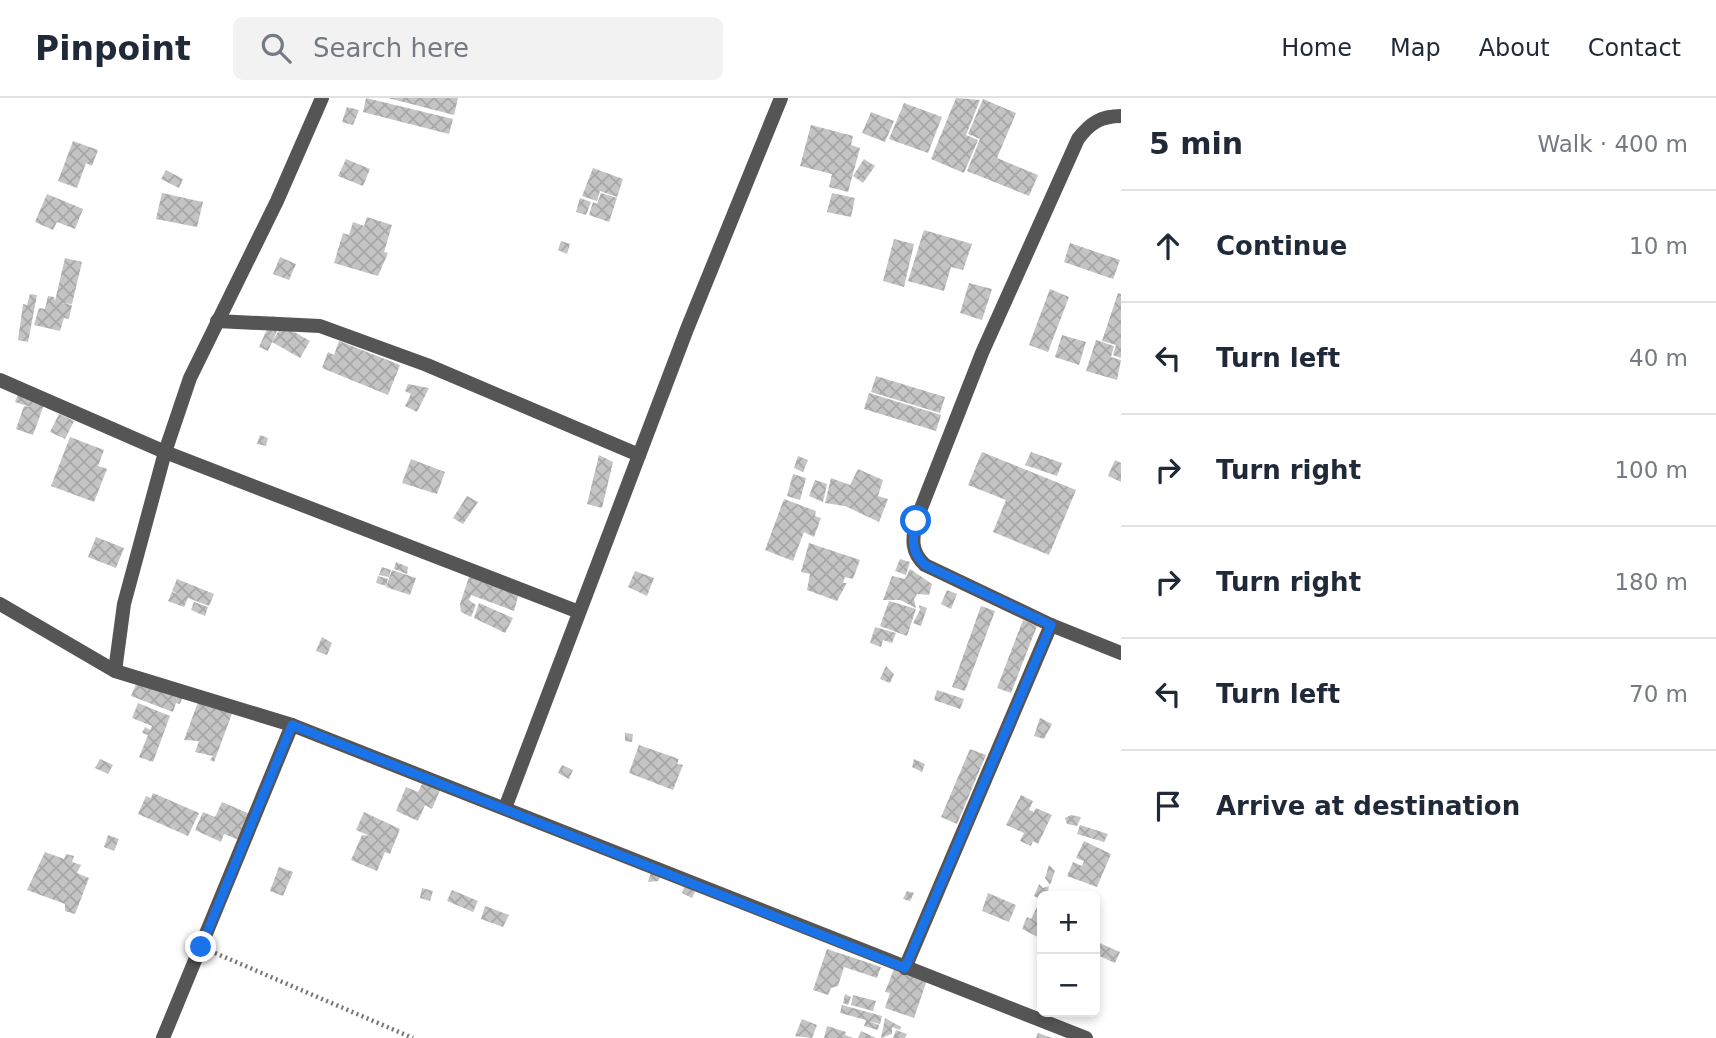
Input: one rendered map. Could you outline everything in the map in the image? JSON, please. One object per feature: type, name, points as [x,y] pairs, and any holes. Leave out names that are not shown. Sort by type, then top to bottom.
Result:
[{"type":"street","points":[[115,671],[124,604],[165,453],[190,378],[276,201],[322,98]]},
{"type":"street","points":[[505,808],[639,455],[782,98]]},
{"type":"street","points":[[1121,116],[1106,116],[1095,121],[1078,139],[982,353],[916,521],[912,540],[915,556],[925,565],[1051,625],[1121,653]]},
{"type":"street","points":[[218,321],[320,326],[427,365],[639,455]]},
{"type":"street","points":[[0,380],[165,453],[579,612]]},
{"type":"street","points":[[0,604],[115,671],[292,725],[1086,1038]]},
{"type":"street","points":[[905,968],[1051,625]]},
{"type":"street","points":[[163,1038],[292,725]]},
{"type":"path","points":[[201,947],[413,1038]]},
{"type":"building","points":[[366,98],[453,119],[449,134],[363,112]]},
{"type":"building","points":[[388,98],[458,98],[454,115]]},
{"type":"building","points":[[956,98],[980,100],[966,135],[978,140],[964,173],[931,159]]},
{"type":"building","points":[[983,99],[1016,113],[997,158],[1038,175],[1029,196],[967,171],[980,139],[968,134]]},
{"type":"building","points":[[904,103],[942,117],[928,153],[889,139]]},
{"type":"building","points":[[347,107],[359,110],[353,125],[342,122]]},
{"type":"building","points":[[871,112],[894,121],[885,142],[862,133]]},
{"type":"building","points":[[811,125],[853,136],[851,145],[860,148],[848,192],[829,187],[832,174],[800,166]]},
{"type":"building","points":[[73,141],[98,150],[92,166],[86,163],[77,188],[58,181]]},
{"type":"building","points":[[346,159],[370,169],[363,186],[338,176]]},
{"type":"building","points":[[864,159],[875,166],[863,183],[853,176]]},
{"type":"building","points":[[593,168],[623,179],[617,197],[600,191],[597,201],[582,196]]},
{"type":"building","points":[[166,170],[183,179],[179,188],[161,179]]},
{"type":"building","points":[[162,193],[203,202],[197,227],[156,219]]},
{"type":"building","points":[[601,193],[617,198],[609,222],[589,215],[593,202],[597,204]]},
{"type":"building","points":[[832,193],[855,198],[851,217],[827,212]]},
{"type":"building","points":[[47,194],[83,209],[75,229],[57,222],[53,230],[35,222]]},
{"type":"building","points":[[580,198],[591,202],[586,215],[576,212]]},
{"type":"building","points":[[367,217],[392,225],[384,252],[388,253],[378,276],[334,263],[343,233],[349,235],[353,222],[364,226]]},
{"type":"building","points":[[924,230],[972,244],[963,270],[951,267],[944,291],[908,281]]},
{"type":"building","points":[[894,239],[914,244],[904,287],[883,281]]},
{"type":"building","points":[[561,241],[570,244],[567,254],[558,250]]},
{"type":"building","points":[[1070,243],[1120,260],[1113,279],[1064,262]]},
{"type":"building","points":[[280,257],[296,264],[289,280],[273,274]]},
{"type":"building","points":[[65,258],[82,262],[72,304],[62,303],[72,305],[69,319],[64,318],[60,331],[34,325],[39,308],[45,309],[48,296],[54,297],[55,301]]},
{"type":"building","points":[[969,283],[992,289],[982,320],[960,313]]},
{"type":"building","points":[[1050,289],[1069,297],[1048,352],[1029,345]]},
{"type":"building","points":[[1118,293],[1121,294],[1121,358],[1113,355],[1116,345],[1102,341]]},
{"type":"building","points":[[30,294],[37,295],[28,342],[18,340],[23,304],[27,305]]},
{"type":"building","points":[[273,316],[282,320],[268,351],[259,347]]},
{"type":"building","points":[[282,325],[310,341],[300,358],[272,342]]},
{"type":"building","points":[[1062,335],[1086,342],[1079,365],[1055,357]]},
{"type":"building","points":[[1096,340],[1114,346],[1111,357],[1121,360],[1117,380],[1086,371]]},
{"type":"building","points":[[339,341],[400,365],[388,395],[322,368],[328,352],[334,355]]},
{"type":"building","points":[[876,376],[945,397],[940,413],[871,392]]},
{"type":"building","points":[[408,384],[429,388],[417,412],[405,406],[411,394],[405,391]]},
{"type":"building","points":[[19,392],[45,402],[33,435],[16,429],[24,406],[31,407],[15,402]]},
{"type":"building","points":[[869,393],[941,415],[936,431],[864,409]]},
{"type":"building","points":[[59,414],[74,421],[65,439],[50,432]]},
{"type":"building","points":[[260,435],[268,438],[266,446],[257,444]]},
{"type":"building","points":[[70,437],[104,450],[98,466],[107,469],[94,502],[51,486]]},
{"type":"building","points":[[982,452],[1076,490],[1049,555],[993,532],[1006,500],[968,485]]},
{"type":"building","points":[[1031,452],[1062,463],[1057,476],[1025,465]]},
{"type":"building","points":[[599,455],[613,462],[602,508],[587,504]]},
{"type":"building","points":[[798,456],[808,460],[803,472],[794,468]]},
{"type":"building","points":[[411,459],[445,472],[437,494],[402,483]]},
{"type":"building","points":[[1115,460],[1121,463],[1121,482],[1108,476]]},
{"type":"building","points":[[858,469],[883,480],[878,496],[888,499],[879,522],[845,506],[825,503],[831,478],[850,485]]},
{"type":"building","points":[[793,474],[806,478],[800,500],[787,496]]},
{"type":"building","points":[[815,480],[827,484],[823,502],[809,496]]},
{"type":"building","points":[[467,496],[478,502],[463,524],[453,518]]},
{"type":"building","points":[[784,499],[816,511],[815,516],[821,518],[814,537],[804,532],[793,561],[765,550]]},
{"type":"building","points":[[96,537],[124,548],[116,568],[88,557]]},
{"type":"building","points":[[809,543],[860,560],[853,579],[845,577],[843,583],[847,583],[837,601],[807,590],[810,574],[801,572]]},
{"type":"building","points":[[900,559],[910,562],[906,575],[895,571]]},
{"type":"building","points":[[396,562],[408,567],[407,574],[394,569]]},
{"type":"building","points":[[382,567],[391,570],[389,577],[379,575]]},
{"type":"building","points":[[910,569],[932,584],[929,595],[917,594],[914,599],[916,608],[900,600],[883,600],[892,576],[905,579]]},
{"type":"building","points":[[392,570],[416,578],[410,595],[386,587]]},
{"type":"building","points":[[471,571],[520,589],[514,611],[471,595],[469,600],[476,605],[471,617],[461,612],[460,604]]},
{"type":"building","points":[[635,571],[654,578],[647,596],[628,587]]},
{"type":"building","points":[[378,576],[388,579],[386,586],[376,583]]},
{"type":"building","points":[[177,579],[214,594],[209,606],[188,598],[184,607],[168,601],[172,592],[180,595],[172,591]]},
{"type":"building","points":[[947,590],[957,594],[951,609],[941,604]]},
{"type":"building","points":[[889,601],[916,609],[907,636],[880,626]]},
{"type":"building","points":[[194,602],[208,607],[205,616],[191,610]]},
{"type":"building","points":[[479,603],[513,618],[505,633],[474,618]]},
{"type":"building","points":[[919,605],[927,608],[921,626],[913,623],[920,610]]},
{"type":"building","points":[[981,606],[995,611],[965,691],[952,687]]},
{"type":"building","points":[[1023,620],[1037,626],[1011,693],[997,688]]},
{"type":"building","points":[[875,627],[896,633],[892,643],[883,640],[881,647],[870,643]]},
{"type":"building","points":[[322,637],[332,643],[327,655],[316,651]]},
{"type":"building","points":[[886,666],[894,674],[890,683],[880,679]]},
{"type":"building","points":[[138,680],[183,696],[180,704],[176,703],[173,712],[131,696]]},
{"type":"building","points":[[937,690],[964,699],[960,709],[934,700]]},
{"type":"building","points":[[201,694],[233,711],[214,762],[210,760],[213,756],[195,752],[199,741],[184,740]]},
{"type":"building","points":[[138,703],[170,716],[153,762],[139,757],[148,735],[142,733],[145,727],[150,730],[152,726],[132,718]]},
{"type":"building","points":[[1040,718],[1052,724],[1044,739],[1034,736]]},
{"type":"building","points":[[625,733],[633,734],[632,742],[625,741]]},
{"type":"building","points":[[639,745],[679,759],[677,764],[683,765],[673,790],[629,773]]},
{"type":"building","points":[[970,749],[986,755],[957,824],[941,817]]},
{"type":"building","points":[[100,759],[113,765],[108,774],[95,768]]},
{"type":"building","points":[[914,759],[925,764],[922,772],[912,767]]},
{"type":"building","points":[[562,765],[573,770],[569,779],[558,773]]},
{"type":"building","points":[[423,782],[440,790],[432,809],[425,805],[418,821],[396,811],[406,787],[418,792]]},
{"type":"building","points":[[153,793],[199,813],[188,836],[138,814],[146,796],[151,798]]},
{"type":"building","points":[[1021,795],[1033,801],[1029,810],[1034,812],[1036,808],[1052,815],[1038,844],[1033,841],[1031,846],[1020,841],[1024,833],[1006,825]]},
{"type":"building","points":[[222,802],[250,814],[239,840],[224,834],[221,842],[195,830],[203,812],[215,817]]},
{"type":"building","points":[[364,812],[400,829],[390,854],[385,852],[377,871],[351,860],[362,835],[370,836],[356,830]]},
{"type":"building","points":[[1071,815],[1081,817],[1077,826],[1067,824],[1065,818]]},
{"type":"building","points":[[1080,825],[1108,834],[1104,842],[1077,834]]},
{"type":"building","points":[[108,835],[119,839],[114,851],[104,847]]},
{"type":"building","points":[[1084,841],[1111,854],[1097,887],[1067,876],[1073,862],[1082,866],[1084,861],[1076,858]]},
{"type":"building","points":[[45,852],[64,859],[66,854],[74,856],[72,862],[81,865],[77,873],[89,878],[75,914],[65,911],[65,904],[27,890]]},
{"type":"building","points":[[1049,865],[1055,871],[1050,885],[1045,878]]},
{"type":"building","points":[[279,867],[293,872],[283,896],[270,891]]},
{"type":"building","points":[[651,872],[661,876],[658,881],[648,882]]},
{"type":"building","points":[[1039,884],[1043,888],[1049,886],[1048,891],[1037,891],[1037,898],[1034,896]]},
{"type":"building","points":[[685,885],[695,892],[692,898],[682,893]]},
{"type":"building","points":[[422,888],[433,891],[430,901],[420,898]]},
{"type":"building","points":[[452,890],[478,901],[473,912],[447,901]]},
{"type":"building","points":[[907,891],[914,893],[910,901],[903,899]]},
{"type":"building","points":[[988,893],[1016,905],[1009,922],[982,911]]},
{"type":"building","points":[[485,906],[509,915],[503,927],[481,919]]},
{"type":"building","points":[[1037,907],[1037,936],[1022,929],[1027,917],[1031,919]]},
{"type":"building","points":[[1100,943],[1120,952],[1115,963],[1100,956]]},
{"type":"building","points":[[827,949],[881,967],[877,978],[844,967],[838,986],[831,988],[828,995],[813,990]]},
{"type":"building","points":[[894,969],[927,980],[914,1018],[885,1008],[890,993],[885,992]]},
{"type":"building","points":[[845,994],[851,997],[848,1005],[843,1003]]},
{"type":"building","points":[[853,995],[876,1001],[873,1011],[851,1005]]},
{"type":"building","points":[[842,1005],[882,1016],[880,1024],[869,1021],[879,1025],[878,1030],[864,1026],[866,1020],[840,1013]]},
{"type":"building","points":[[885,1018],[901,1027],[900,1030],[892,1027],[892,1034],[881,1038]]},
{"type":"building","points":[[802,1019],[817,1025],[812,1038],[795,1036]]},
{"type":"building","points":[[827,1026],[846,1032],[845,1035],[853,1038],[824,1038]]},
{"type":"building","points":[[896,1030],[907,1034],[905,1038],[893,1038]]},
{"type":"building","points":[[861,1031],[876,1038],[858,1038]]},
{"type":"building","points":[[1038,1033],[1052,1038],[1036,1038]]},
{"type":"route","points":[[201,947],[292,725],[905,968],[1051,625],[925,565],[915,556],[912,540],[916,521]]}]
